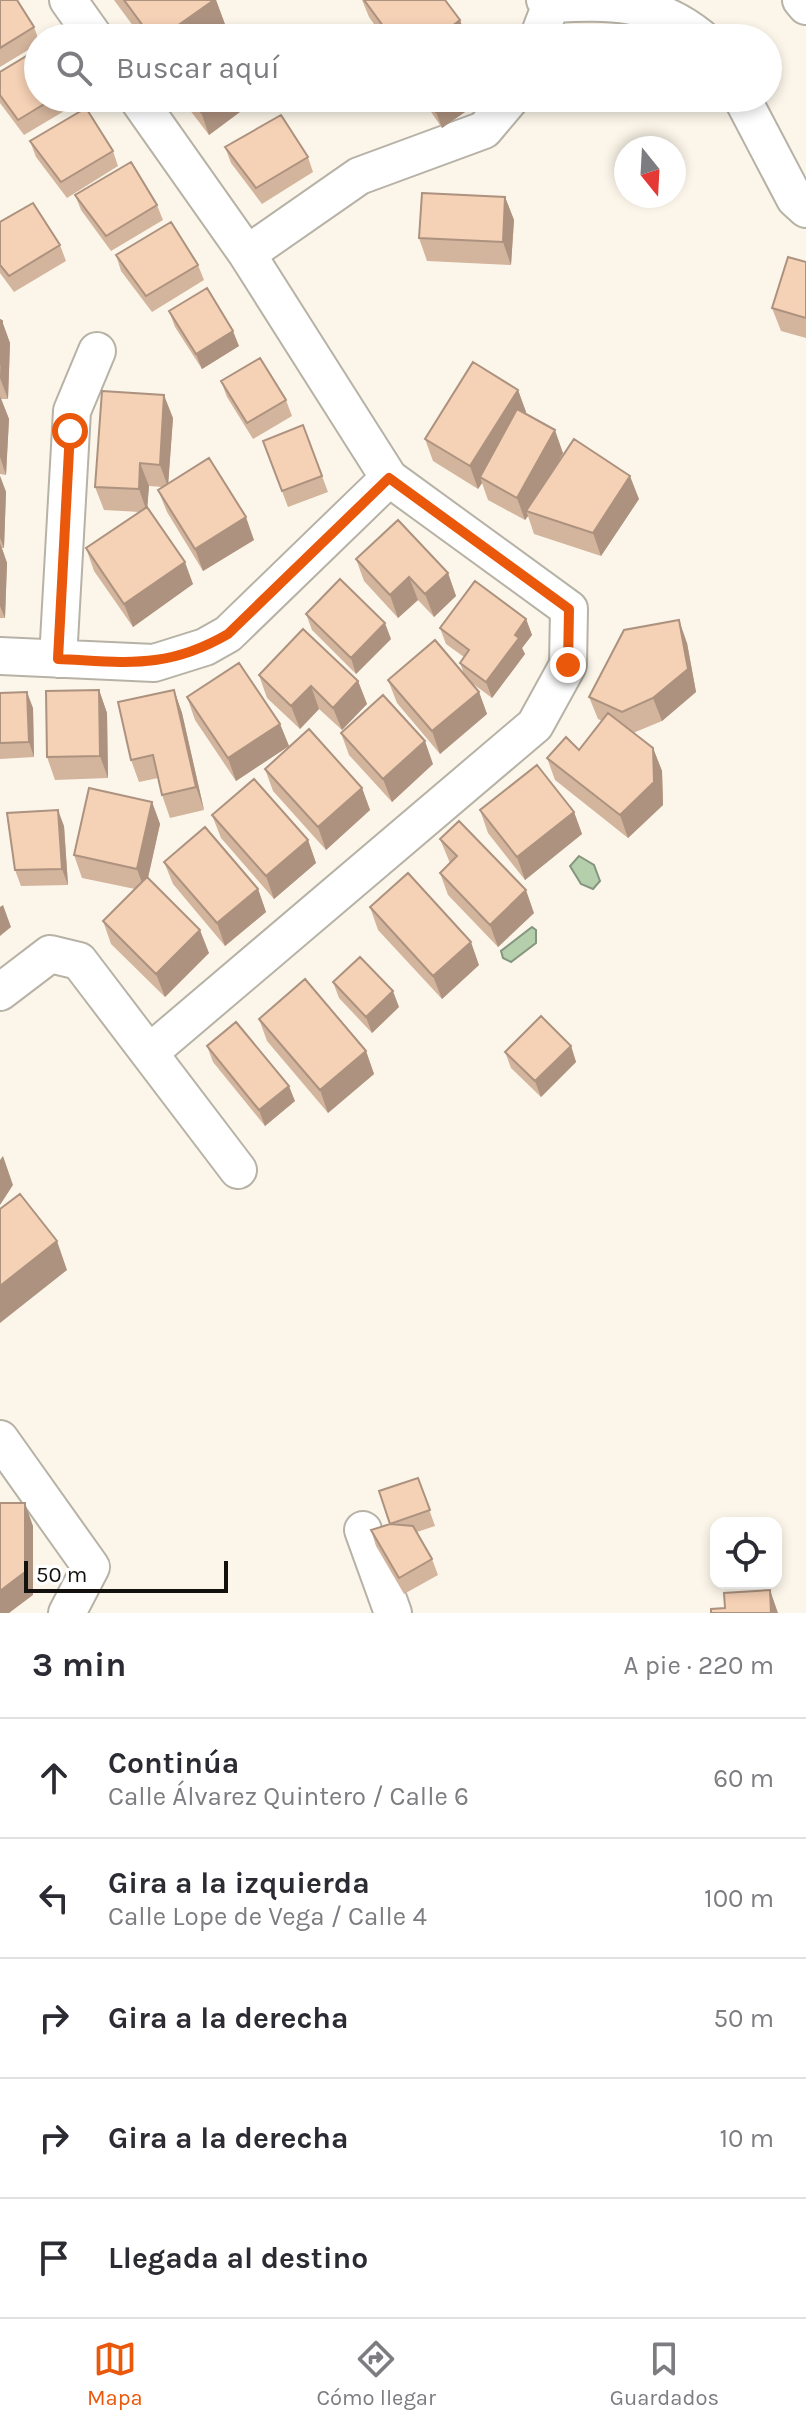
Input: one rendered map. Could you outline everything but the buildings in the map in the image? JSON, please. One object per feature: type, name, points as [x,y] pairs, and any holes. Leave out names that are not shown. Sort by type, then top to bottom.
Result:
[{"type":"street","points":[[68,0],[85,24]]},
{"type":"street","points":[[801,0],[806,6]]},
{"type":"street","points":[[542,24],[548,2],[642,4],[684,24]]},
{"type":"street","points":[[147,112],[247,254],[389,478],[569,609],[568,665],[535,725],[149,1053]]},
{"type":"street","points":[[247,254],[359,176],[484,130],[499,112]]},
{"type":"street","points":[[749,112],[795,199],[806,209]]},
{"type":"street","points":[[58,659],[72,411],[97,351]]},
{"type":"street","points":[[0,656],[154,663],[205,647],[228,634],[389,478]]},
{"type":"street","points":[[0,992],[50,954],[79,961],[238,1170]]},
{"type":"street","points":[[0,1439],[91,1567],[67,1613]]},
{"type":"street","points":[[363,1530],[393,1613]]},
{"type":"shaded area","points":[[579,856],[594,865],[600,881],[593,889],[581,884],[570,866]]},
{"type":"shaded area","points":[[532,927],[536,930],[536,943],[511,962],[503,958],[501,951]]},
{"type":"route","points":[[70,431],[58,659],[154,663],[205,647],[228,634],[389,478],[569,609],[568,665]]}]
